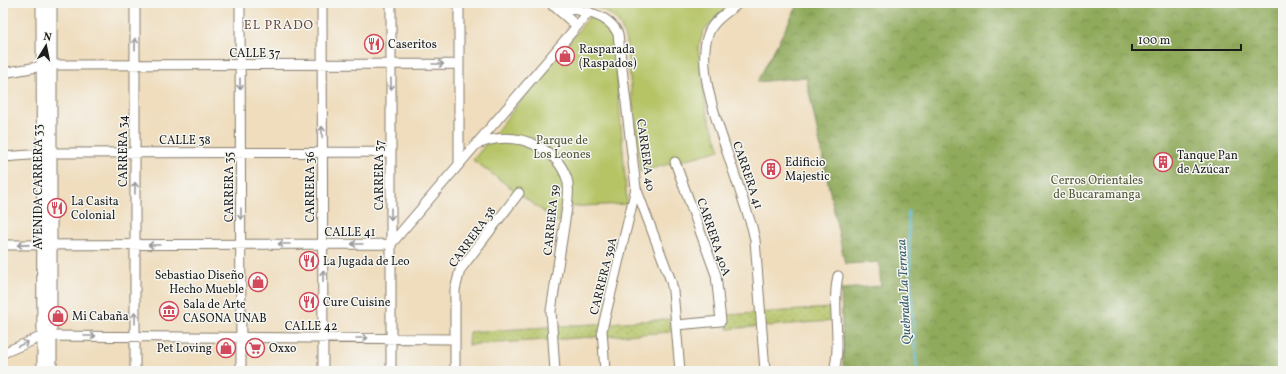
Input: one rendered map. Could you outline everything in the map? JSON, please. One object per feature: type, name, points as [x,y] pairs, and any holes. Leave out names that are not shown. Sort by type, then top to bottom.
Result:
[{"type":"main road","name":"AVENIDA CARRERA 33","points":[[42,3],[47,66]]},
{"type":"main road","name":"AVENIDA CARRERA 33","points":[[43,371],[47,336],[47,66],[51,3]]},
{"type":"main road","name":"AVENIDA CARRERA 33","points":[[47,336],[51,371]]},
{"type":"street","name":"CARRERA 34","points":[[135,3],[135,371]]},
{"type":"street","name":"CARRERA 35","points":[[240,3],[241,371]]},
{"type":"street","name":"CARRERA 36","points":[[322,3],[323,371]]},
{"type":"street","name":"CARRERA 37","points":[[390,371],[391,3]]},
{"type":"street","points":[[459,3],[459,164]]},
{"type":"street","name":"CARRERA 41","points":[[740,3],[724,14],[711,28],[705,44],[705,67],[714,115],[752,227],[755,240],[765,371]]},
{"type":"street","name":"CARRERA 40","points":[[552,4],[589,12],[608,22],[613,26],[618,34],[636,188],[671,281],[680,371]]},
{"type":"street","name":"CARRERA 40","points":[[552,4],[577,26]]},
{"type":"street","name":"CALLE 41","points":[[3,245],[391,244],[589,12]]},
{"type":"street","name":"CALLE 37","points":[[3,73],[47,66],[458,64]]},
{"type":"street","name":"CARRERA 39","points":[[476,144],[494,139],[505,139],[522,140],[537,145],[550,155],[560,166],[567,180],[567,207],[551,311],[555,371]]},
{"type":"street","name":"CALLE 38","points":[[3,157],[47,153],[391,152]]},
{"type":"street","name":"CARRERA 40A","points":[[675,162],[716,275],[721,321],[676,325]]},
{"type":"street","name":"CARRERA 39A","points":[[606,371],[602,330],[636,188]]},
{"type":"street","name":"CARRERA 38","points":[[455,371],[455,290],[460,270],[519,194]]},
{"type":"street","points":[[834,371],[837,359],[836,295],[838,276]]},
{"type":"street","name":"CALLE 42","points":[[3,353],[47,336],[455,339]]},
{"type":"green space","points":[[579,3],[733,3],[704,30],[698,48],[707,113],[720,150],[640,172],[626,42],[623,31],[614,17],[605,11],[594,6]]},
{"type":"green space","name":"Cerros Orientales de Bucaramanga","points":[[799,3],[1283,3],[1283,371],[842,371],[841,289],[881,286],[879,262],[845,264],[806,77],[757,82]]},
{"type":"green space","name":"Parque de Los Leones","points":[[590,16],[607,26],[614,36],[627,204],[560,207],[559,223],[473,160]]},
{"type":"green space","points":[[830,308],[831,321],[728,329],[727,315]]},
{"type":"green space","points":[[670,319],[671,332],[468,345],[469,332]]},
{"type":"waterway","name":"Quebrada La Terraza","points":[[908,211],[912,305],[917,371]]},
{"type":"place","name":"Caseritos","points":[[374,44]]},
{"type":"place","name":"Rasparada (Raspados)","points":[[565,56]]},
{"type":"place","name":"Tanque Pan de Azúcar","points":[[1163,162]]},
{"type":"place","name":"Edificio Majestic","points":[[771,169]]},
{"type":"place","name":"La Casita Colonial","points":[[57,208]]},
{"type":"place","name":"La Jugada de Leo","points":[[309,261]]},
{"type":"place","name":"Sebastiao Diseño Hecho Mueble","points":[[258,282]]},
{"type":"place","name":"Cure Cuisine","points":[[309,302]]},
{"type":"place","name":"Sala de Arte CASONA UNAB","points":[[169,311]]},
{"type":"place","name":"Mi Cabaña","points":[[58,316]]},
{"type":"place","name":"Pet Loving","points":[[226,348]]},
{"type":"place","name":"Oxxo","points":[[255,348]]},
{"type":"district","name":"EL PRADO","points":[[279,24]]}]
